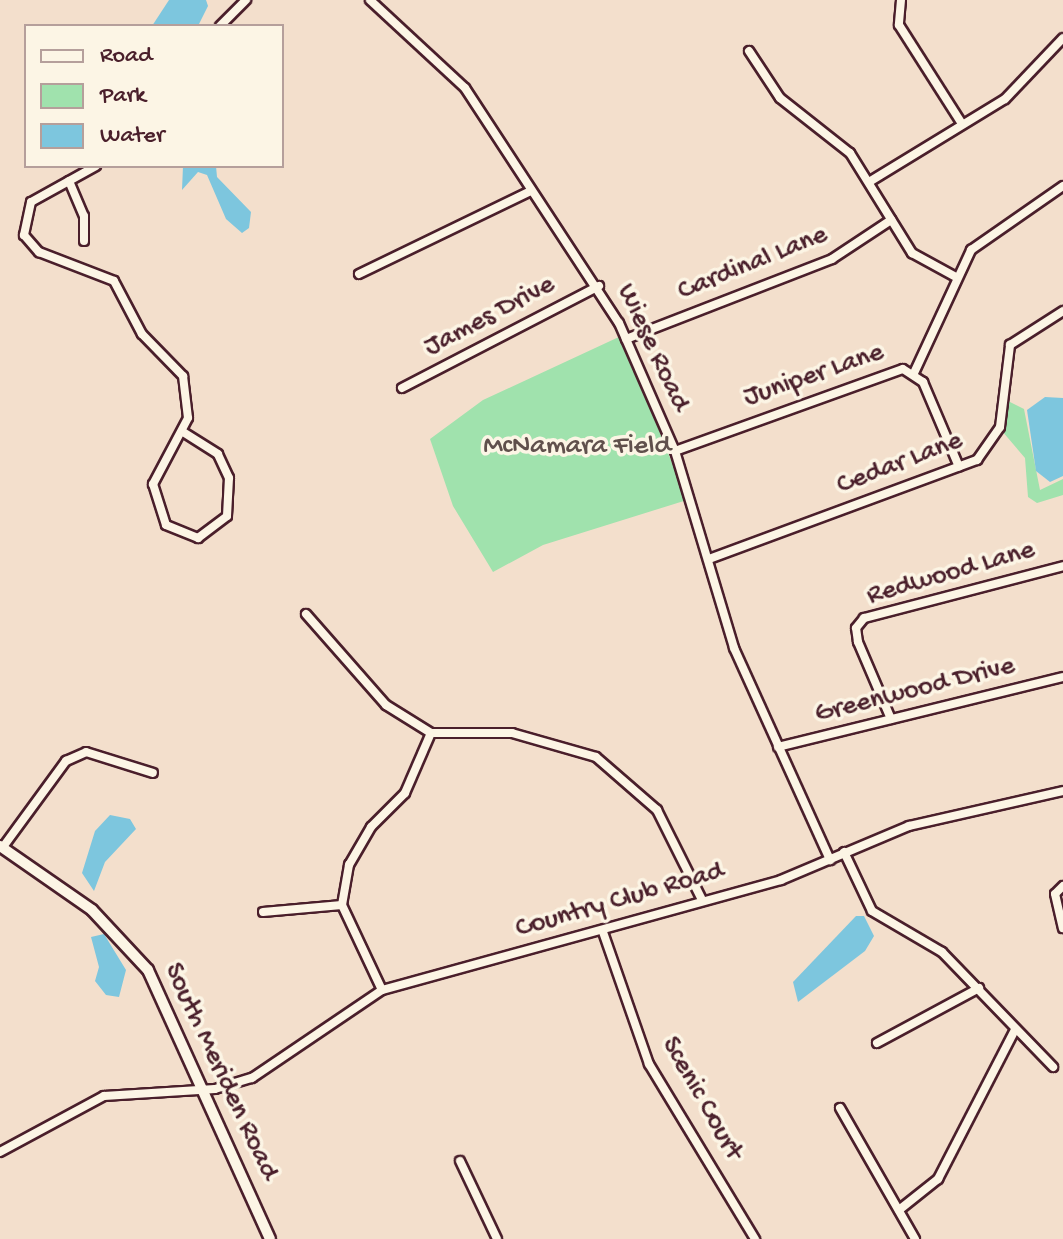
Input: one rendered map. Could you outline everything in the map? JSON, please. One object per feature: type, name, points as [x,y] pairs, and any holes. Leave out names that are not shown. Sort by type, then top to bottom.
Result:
[{"type":"main road","name":"South Meriden Road","points":[[1,846],[92,910],[136,955],[168,1002],[270,1239]]},
{"type":"street","points":[[222,24],[246,0]]},
{"type":"street","name":"Wiese Road","points":[[370,0],[465,88],[531,191],[599,286],[675,451],[734,648],[830,860]]},
{"type":"street","points":[[901,0],[899,25],[962,124]]},
{"type":"street","points":[[869,182],[1005,99],[1063,38]]},
{"type":"street","points":[[749,51],[780,98],[834,136],[869,182],[912,253],[956,277]]},
{"type":"street","points":[[92,168],[31,202],[24,235],[39,252],[114,281],[142,334],[183,376],[189,406],[183,432],[153,484],[166,525],[198,538],[227,516],[229,478],[218,454],[183,432]]},
{"type":"street","points":[[69,181],[84,216],[84,241]]},
{"type":"street","points":[[914,373],[971,250],[1063,186]]},
{"type":"street","points":[[359,274],[531,191]]},
{"type":"street","name":"Cardinal Lane","points":[[626,339],[832,259],[891,220]]},
{"type":"street","name":"James Drive","points":[[402,388],[599,286]]},
{"type":"street","name":"Cedar Lane","points":[[709,559],[977,460],[1000,427],[1010,345],[1063,311]]},
{"type":"street","name":"Juniper Lane","points":[[675,451],[878,374],[914,373],[959,467]]},
{"type":"street","name":"Redwood Lane","points":[[891,719],[858,642],[864,618],[1063,566]]},
{"type":"street","points":[[306,614],[386,705],[431,733],[525,735],[596,757],[657,810],[702,900]]},
{"type":"street","name":"Greenwood Drive","points":[[778,747],[1063,677]]},
{"type":"street","points":[[382,990],[342,905],[349,865],[371,827],[405,793],[431,733]]},
{"type":"street","points":[[1,846],[66,761],[86,752],[153,773]]},
{"type":"street","name":"Country Club Road","points":[[0,1152],[104,1096],[206,1089],[252,1078],[382,990],[603,932],[830,860],[909,826],[1063,791]]},
{"type":"street","points":[[844,852],[872,911],[942,952],[1053,1067]]},
{"type":"street","points":[[1063,886],[1055,894],[1063,928]]},
{"type":"street","points":[[263,912],[342,905]]},
{"type":"street","name":"Scenic Court","points":[[603,932],[649,1064],[755,1239]]},
{"type":"street","points":[[877,1043],[979,988]]},
{"type":"street","points":[[899,1210],[938,1179],[1015,1030]]},
{"type":"street","points":[[840,1108],[915,1239]]},
{"type":"street","points":[[460,1161],[497,1239]]},
{"type":"green space","name":"McNamara Field","points":[[621,336],[687,500],[543,545],[493,572],[453,506],[430,439],[483,400]]},
{"type":"green space","points":[[1006,400],[1024,409],[1040,490],[1063,479],[1063,495],[1037,503],[1028,497],[1025,458],[1002,431]]},
{"type":"water","points":[[169,0],[206,0],[208,6],[199,24],[153,24]]},
{"type":"water","points":[[183,168],[216,168],[217,177],[251,212],[249,228],[242,233],[226,219],[207,175],[198,172],[182,190]]},
{"type":"water","points":[[1045,397],[1063,398],[1063,476],[1050,482],[1036,471],[1027,410]]},
{"type":"water","points":[[110,815],[130,819],[136,829],[105,862],[94,891],[82,873],[95,831]]},
{"type":"water","points":[[856,916],[864,916],[874,936],[865,951],[798,1002],[793,982]]},
{"type":"water","points":[[104,934],[126,970],[119,997],[106,995],[95,981],[99,967],[91,937]]}]
